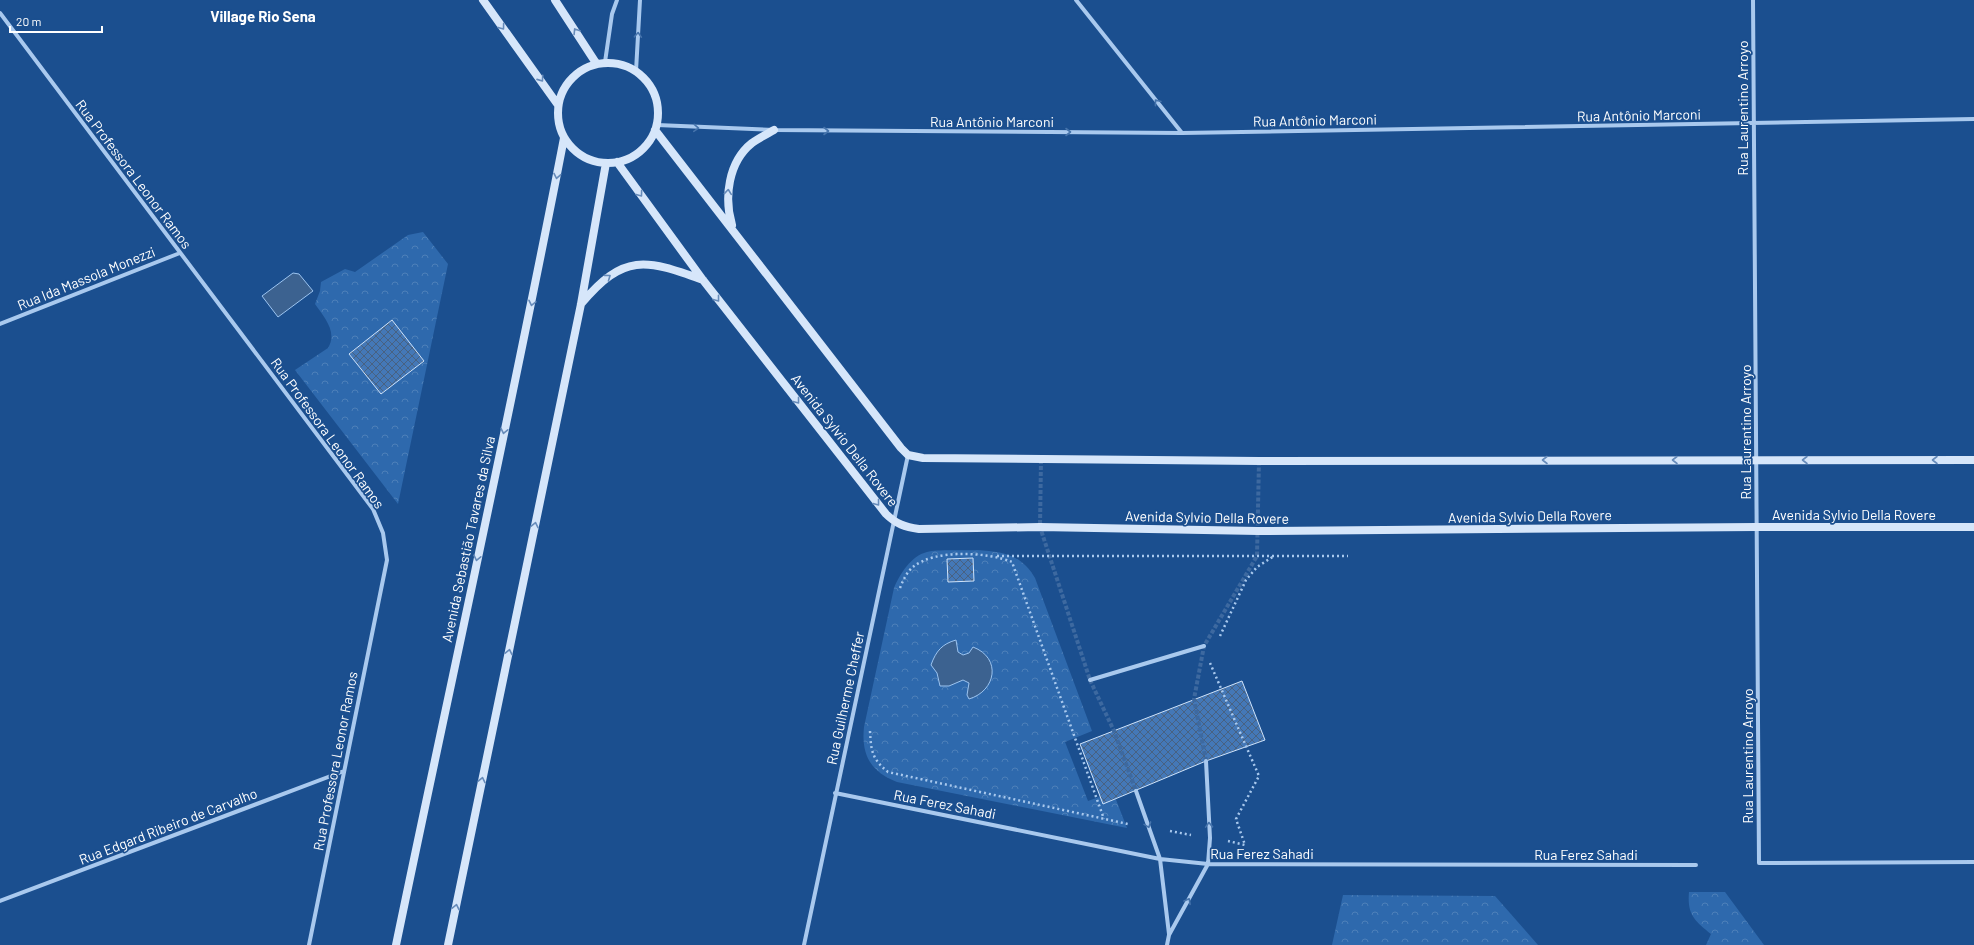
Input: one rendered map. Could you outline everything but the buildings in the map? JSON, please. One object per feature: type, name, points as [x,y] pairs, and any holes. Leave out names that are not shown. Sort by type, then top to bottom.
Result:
[{"type":"main road","points":[[482,0],[558,105]]},
{"type":"main road","points":[[555,0],[600,63]]},
{"type":"main road","points":[[600,63],[618,63],[636,71],[647,80],[656,98],[658,111],[656,128],[648,143],[638,154],[617,162],[606,163],[586,158],[571,146],[564,138],[558,116],[558,105],[561,95],[572,78],[579,72],[600,63]]},
{"type":"main road","points":[[656,128],[900,448],[908,455],[923,458],[1174,461],[1974,460]]},
{"type":"main road","points":[[733,230],[728,212],[728,193],[732,174],[740,157],[752,143],[774,130]]},
{"type":"main road","name":"Avenida Sebastião Tavares da Silva","points":[[396,945],[460,634],[532,302],[564,138]]},
{"type":"main road","name":"Avenida Sylvio Della Rovere","points":[[617,162],[703,280],[886,514],[895,523],[907,527],[919,529],[1040,528],[1258,531],[1756,527],[1974,527]]},
{"type":"main road","points":[[448,945],[581,304],[606,163]]},
{"type":"main road","points":[[581,304],[598,284],[612,273],[630,266],[648,264],[666,267],[703,280]]},
{"type":"street","points":[[600,63],[617,0]]},
{"type":"street","points":[[636,71],[640,0]]},
{"type":"street","points":[[1076,0],[1182,133]]},
{"type":"street","name":"Rua Laurentino Arroyo","points":[[1752,0],[1759,863],[1974,862]]},
{"type":"street","name":"Rua Professora Leonor Ramos","points":[[0,13],[373,509],[383,533],[386,560],[309,945]]},
{"type":"street","name":"Rua Antônio Marconi","points":[[656,128],[1182,133],[1974,119]]},
{"type":"street","name":"Rua Ida Massola Monezzi","points":[[0,324],[180,253]]},
{"type":"street","name":"Rua Guilherme Cheffer","points":[[804,945],[835,793],[895,523],[908,455]]},
{"type":"street","points":[[1090,680],[1204,646]]},
{"type":"street","points":[[1167,945],[1169,935],[1208,864],[1210,838],[1206,761]]},
{"type":"street","name":"Rua Edgard Ribeiro de Carvalho","points":[[0,901],[344,771]]},
{"type":"street","points":[[1136,791],[1160,859],[1169,935]]},
{"type":"street","name":"Rua Ferez Sahadi","points":[[835,793],[1160,859],[1208,864],[1696,865]]},
{"type":"path","points":[[994,556],[1012,562],[1015,568],[1104,819]]},
{"type":"path","points":[[899,589],[912,567],[928,558],[994,556],[1348,556]]},
{"type":"path","points":[[1218,640],[1246,580],[1257,567],[1274,556]]},
{"type":"path","points":[[870,727],[870,747],[873,755],[878,763],[888,772],[1104,819],[1245,845],[1236,819],[1259,776],[1209,660]]},
{"type":"green space","points":[[423,232],[448,264],[398,504],[295,370],[328,348],[331,342],[331,330],[329,325],[315,304],[320,291],[321,282],[345,269],[355,272],[408,235]]},
{"type":"green space","points":[[977,550],[1003,553],[1017,559],[1030,570],[1035,578],[1092,731],[1065,742],[1088,801],[1113,792],[1127,828],[897,782],[888,778],[874,768],[866,754],[863,737],[864,727],[896,583],[911,561],[921,554],[938,551]]},
{"type":"green space","points":[[1689,892],[1725,892],[1764,945],[1706,945],[1711,934],[1693,917],[1689,906]]},
{"type":"green space","points":[[1343,895],[1495,896],[1538,945],[1332,945]]},
{"type":"shaded area","points":[[293,273],[299,274],[313,291],[278,317],[262,296]]},
{"type":"shaded area","points":[[956,640],[958,652],[963,655],[969,653],[973,647],[982,652],[992,666],[990,682],[978,695],[969,699],[967,695],[969,683],[963,680],[949,686],[940,686],[937,673],[931,665],[935,656],[943,646]]},
{"type":"tunnel","points":[[1041,460],[1040,527],[1090,680],[1114,731],[1136,791]]},
{"type":"tunnel","points":[[1206,761],[1194,699],[1204,646],[1257,556],[1259,461]]},
{"type":"district","name":"Village Rio Sena","points":[[263,16]]}]
